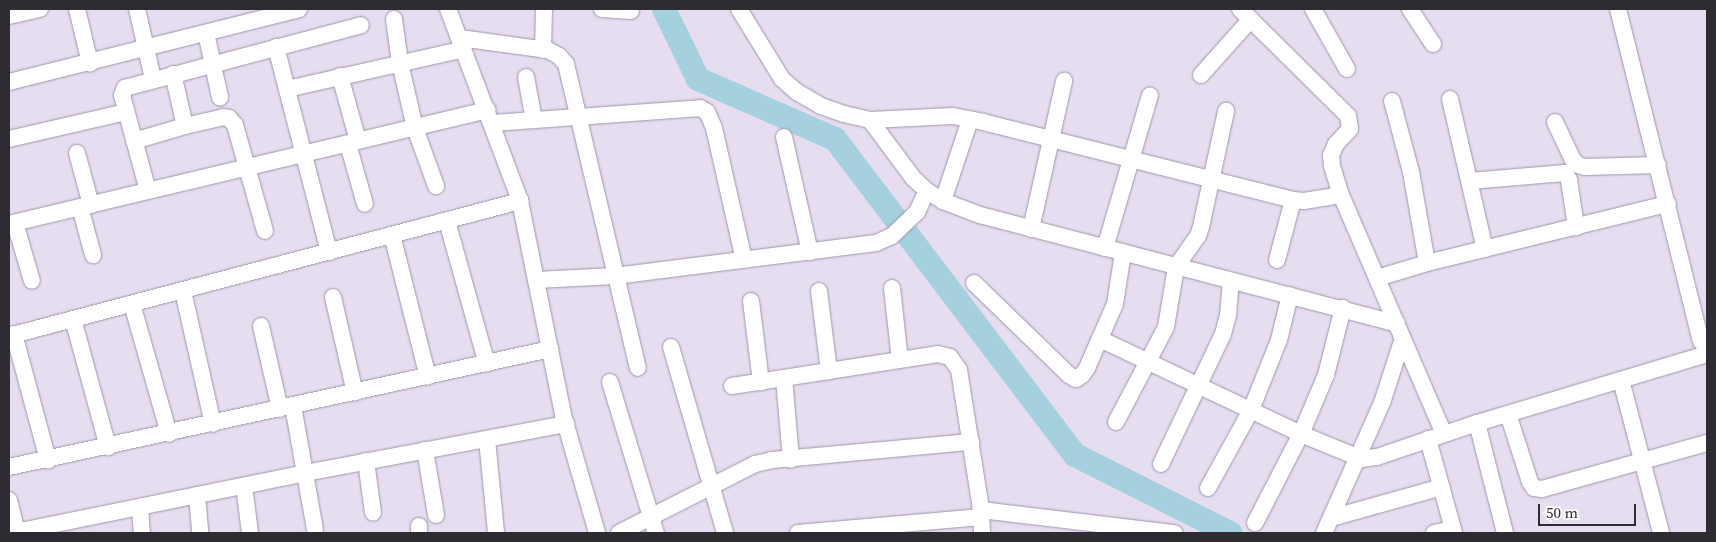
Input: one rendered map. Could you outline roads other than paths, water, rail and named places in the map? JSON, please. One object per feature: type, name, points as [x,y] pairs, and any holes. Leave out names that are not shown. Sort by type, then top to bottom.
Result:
[{"type":"street","points":[[77,9],[90,62]]},
{"type":"street","points":[[137,9],[153,79]]},
{"type":"street","points":[[9,82],[299,9]]},
{"type":"street","points":[[448,9],[520,201],[566,424],[596,533]]},
{"type":"street","points":[[543,50],[544,9]]},
{"type":"street","points":[[602,9],[631,11]]},
{"type":"street","points":[[739,9],[782,79],[797,92],[821,106],[870,120],[931,116],[970,120],[1293,200],[1304,201],[1341,194]]},
{"type":"street","points":[[1410,9],[1433,44]]},
{"type":"street","points":[[1100,339],[1301,434],[1357,458],[1377,457],[1478,423],[1707,355],[1618,9]]},
{"type":"street","points":[[9,16],[28,10]]},
{"type":"street","points":[[1319,11],[1347,69]]},
{"type":"street","points":[[1201,75],[1245,14],[1348,116],[1350,129],[1336,144],[1331,155],[1341,194],[1444,434]]},
{"type":"street","points":[[394,19],[400,63],[415,128],[436,186]]},
{"type":"street","points":[[148,191],[122,91],[131,85],[361,25]]},
{"type":"street","points":[[206,33],[220,96]]},
{"type":"street","points":[[287,89],[400,63],[462,44],[543,50],[559,56],[566,64],[580,118],[615,276],[638,368]]},
{"type":"street","points":[[276,47],[329,252]]},
{"type":"street","points":[[173,74],[185,126]]},
{"type":"street","points":[[340,76],[365,204]]},
{"type":"street","points":[[526,78],[534,120]]},
{"type":"street","points":[[1031,228],[1064,80]]},
{"type":"street","points":[[1105,248],[1150,96]]},
{"type":"street","points":[[1450,99],[1485,249]]},
{"type":"street","points":[[1392,101],[1412,172],[1427,263]]},
{"type":"street","points":[[32,281],[12,223],[415,128],[490,117],[534,120],[700,108],[707,112],[714,128],[744,260]]},
{"type":"street","points":[[1116,422],[1166,327],[1176,267],[1198,236],[1226,111]]},
{"type":"street","points":[[9,138],[126,112]]},
{"type":"street","points":[[134,141],[185,126],[223,117],[229,118],[235,124],[265,231]]},
{"type":"street","points":[[870,120],[913,178],[927,191],[943,201],[980,215],[1176,267],[1343,308],[1400,331]]},
{"type":"street","points":[[943,201],[970,120]]},
{"type":"street","points":[[1555,122],[1572,160],[1578,165],[1585,167],[1658,165]]},
{"type":"street","points":[[784,137],[810,252]]},
{"type":"street","points":[[77,153],[93,255]]},
{"type":"street","points":[[1470,181],[1565,173],[1568,180],[1576,227]]},
{"type":"street","points":[[536,280],[615,276],[876,244],[892,236],[917,212],[927,191]]},
{"type":"street","points":[[1277,260],[1293,200]]},
{"type":"street","points":[[48,460],[11,335],[520,201]]},
{"type":"street","points":[[1377,278],[1427,263],[1668,204]]},
{"type":"street","points":[[447,220],[487,364]]},
{"type":"street","points":[[392,235],[428,377]]},
{"type":"street","points":[[974,283],[1069,376],[1076,379],[1082,376],[1115,304],[1123,253]]},
{"type":"street","points":[[1162,464],[1223,334],[1228,315],[1232,280]]},
{"type":"street","points":[[892,288],[900,360]]},
{"type":"street","points":[[183,291],[213,424]]},
{"type":"street","points":[[819,291],[830,371]]},
{"type":"street","points":[[1208,488],[1251,410],[1279,340],[1290,295]]},
{"type":"street","points":[[333,297],[355,393]]},
{"type":"street","points":[[750,301],[761,382]]},
{"type":"street","points":[[132,304],[169,434]]},
{"type":"street","points":[[1255,524],[1301,434],[1330,362],[1343,308]]},
{"type":"street","points":[[73,319],[108,447]]},
{"type":"street","points":[[261,326],[306,473],[315,529]]},
{"type":"street","points":[[1324,533],[1390,382],[1400,331]]},
{"type":"street","points":[[671,347],[725,533]]},
{"type":"street","points":[[9,467],[169,434],[550,350]]},
{"type":"street","points":[[732,386],[938,354],[950,357],[959,370],[981,520]]},
{"type":"street","points":[[784,378],[791,460]]},
{"type":"street","points":[[1621,380],[1661,533]]},
{"type":"street","points":[[610,382],[656,533]]},
{"type":"street","points":[[1508,414],[1534,488],[1542,489],[1707,443]]},
{"type":"street","points":[[1478,423],[1505,533]]},
{"type":"street","points":[[9,500],[15,533],[306,473],[566,424]]},
{"type":"street","points":[[486,439],[496,533]]},
{"type":"street","points":[[1428,439],[1454,531],[1434,533]]},
{"type":"street","points":[[619,533],[755,464],[772,460],[791,460],[971,442]]},
{"type":"street","points":[[425,450],[436,515]]},
{"type":"street","points":[[366,462],[373,513]]},
{"type":"street","points":[[244,486],[250,533]]},
{"type":"street","points":[[1331,518],[1442,488]]},
{"type":"street","points":[[197,495],[200,533]]},
{"type":"street","points":[[140,507],[142,533]]},
{"type":"street","points":[[798,533],[942,527],[981,520],[1175,533]]},
{"type":"waterway","points":[[664,9],[698,79],[835,139],[1075,455],[1230,533]]}]
